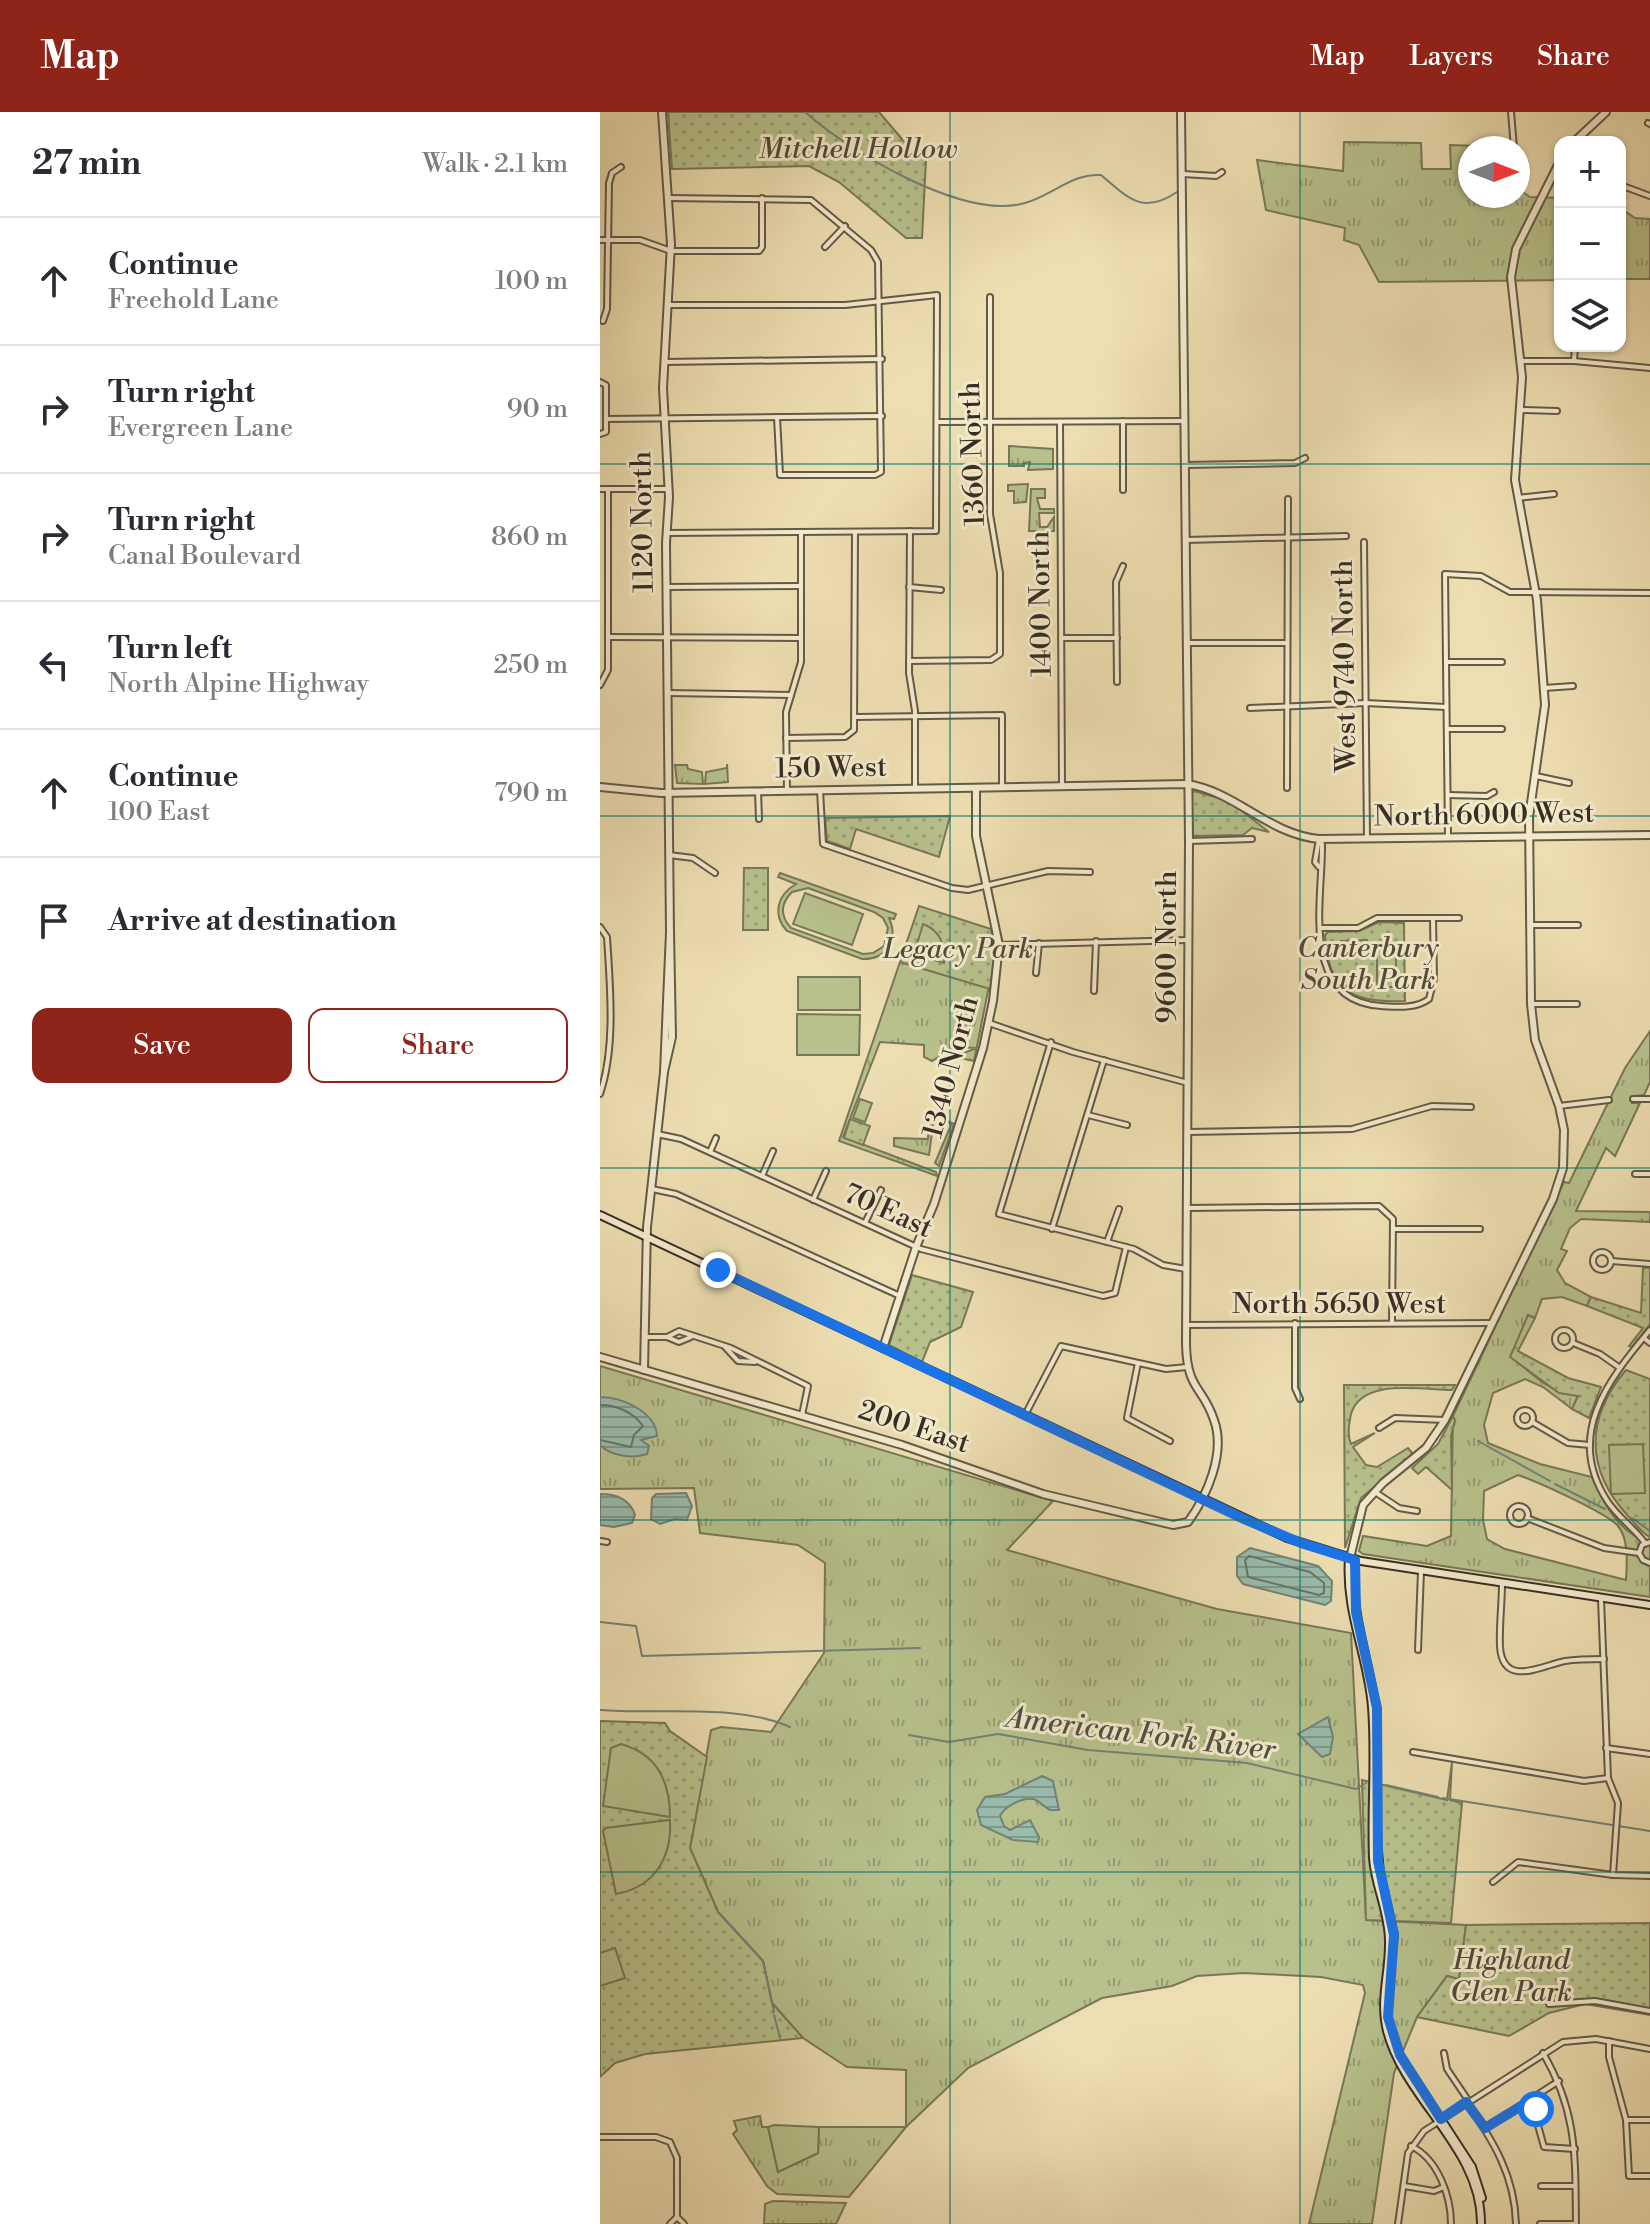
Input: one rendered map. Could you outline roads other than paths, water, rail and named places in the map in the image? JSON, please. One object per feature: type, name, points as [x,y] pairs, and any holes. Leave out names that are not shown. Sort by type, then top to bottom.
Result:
[{"type":"street","name":"1120 North","points":[[644,1370],[647,1237],[664,1072],[672,1037],[666,638],[669,489],[663,419],[671,251],[662,112]]},
{"type":"street","name":"9600 North","points":[[1181,112],[1189,841],[1185,1208],[1187,1367],[1216,1430],[1215,1463],[1198,1498]]},
{"type":"street","points":[[1511,112],[1513,136]]},
{"type":"street","points":[[1580,136],[1606,112]]},
{"type":"street","points":[[603,321],[607,309],[609,178],[621,167]]},
{"type":"street","points":[[1183,174],[1216,176],[1222,172]]},
{"type":"street","points":[[1482,2224],[1469,2172],[1400,2055],[1388,2017],[1394,1935],[1378,1861],[1377,1708],[1356,1612],[1352,1559],[1359,1515],[1375,1492],[1426,1448],[1445,1420],[1561,1181],[1565,1143],[1559,1106],[1535,1040],[1531,1004],[1529,837],[1531,800],[1545,721],[1536,592],[1515,480],[1520,361],[1512,290],[1516,249],[1554,173]]},
{"type":"street","points":[[1626,187],[1650,196]]},
{"type":"street","points":[[668,198],[795,198],[818,204],[871,250],[881,273],[881,472],[875,475],[780,475],[777,417]]},
{"type":"street","points":[[600,240],[640,240],[671,251],[761,249],[762,198]]},
{"type":"street","points":[[825,247],[845,226]]},
{"type":"street","points":[[666,533],[936,531],[937,295],[845,305],[670,305]]},
{"type":"street","name":"1360 North","points":[[909,661],[998,658],[1000,573],[990,514],[990,297]]},
{"type":"street","points":[[1574,361],[1575,352]]},
{"type":"street","points":[[664,362],[882,359]]},
{"type":"street","points":[[1520,361],[1574,361],[1650,368]]},
{"type":"street","points":[[603,384],[607,419],[603,433]]},
{"type":"street","points":[[1520,410],[1557,411]]},
{"type":"street","points":[[607,419],[882,416]]},
{"type":"street","points":[[1123,421],[1123,490]]},
{"type":"street","points":[[937,422],[1183,421]]},
{"type":"street","name":"1400 North","points":[[1060,422],[1062,786]]},
{"type":"street","points":[[1185,465],[1295,463],[1305,458]]},
{"type":"street","points":[[600,489],[669,489]]},
{"type":"street","points":[[600,685],[608,670],[608,489]]},
{"type":"street","points":[[1518,498],[1554,494]]},
{"type":"street","points":[[1287,788],[1288,499]]},
{"type":"street","points":[[910,531],[909,661],[915,716],[915,789]]},
{"type":"street","points":[[787,791],[786,738],[791,695],[800,670],[801,532]]},
{"type":"street","points":[[786,738],[851,734],[855,717],[855,532]]},
{"type":"street","points":[[1186,540],[1288,540],[1346,536]]},
{"type":"street","name":"West 9740 North","points":[[1364,542],[1367,838]]},
{"type":"street","points":[[600,543],[608,543]]},
{"type":"street","points":[[1117,682],[1116,582],[1123,566]]},
{"type":"street","points":[[1448,837],[1445,574],[1472,573],[1510,592],[1650,593]]},
{"type":"street","points":[[666,587],[801,586]]},
{"type":"street","points":[[909,587],[941,590]]},
{"type":"street","points":[[608,637],[801,638]]},
{"type":"street","points":[[1061,638],[1117,638]]},
{"type":"street","points":[[1187,643],[1287,643]]},
{"type":"street","points":[[1447,662],[1502,662]]},
{"type":"street","points":[[1544,688],[1573,686]]},
{"type":"street","points":[[667,693],[791,695]]},
{"type":"street","points":[[1250,708],[1366,703],[1446,707]]},
{"type":"street","points":[[855,717],[1002,715],[1002,787]]},
{"type":"street","points":[[1447,729],[1502,729]]},
{"type":"street","points":[[1536,776],[1569,783]]},
{"type":"street","name":"150 West","points":[[600,787],[668,792],[1187,784]]},
{"type":"street","name":"North 6000 West","points":[[1187,784],[1219,791],[1273,826],[1295,835],[1319,839],[1650,835]]},
{"type":"street","name":"1340 North","points":[[883,1348],[916,1247],[931,1212],[989,1023],[999,945],[975,828],[976,788]]},
{"type":"street","points":[[820,790],[823,844],[952,888],[968,890],[1041,872],[1090,872]]},
{"type":"street","points":[[758,791],[759,819]]},
{"type":"street","points":[[1448,795],[1487,796],[1494,792]]},
{"type":"street","points":[[1189,841],[1252,839]]},
{"type":"street","points":[[1319,839],[1315,862],[1319,867],[1323,962],[1334,984],[1355,1000],[1368,1005],[1417,1005],[1429,999],[1434,979],[1433,918]]},
{"type":"street","points":[[669,855],[693,858],[715,873]]},
{"type":"street","points":[[1322,928],[1358,928],[1377,918],[1459,918]]},
{"type":"street","points":[[1531,925],[1578,925]]},
{"type":"street","points":[[601,1091],[608,943],[602,929]]},
{"type":"street","points":[[999,945],[1188,940]]},
{"type":"street","points":[[1094,991],[1096,941]]},
{"type":"street","points":[[1036,973],[1039,943]]},
{"type":"street","points":[[1531,1004],[1577,1004]]},
{"type":"street","points":[[989,1023],[1175,1083],[1188,1083]]},
{"type":"street","points":[[1051,1042],[999,1214],[1126,1247],[1186,1269]]},
{"type":"street","points":[[1052,1229],[1104,1060]]},
{"type":"street","points":[[1633,1099],[1650,1099]]},
{"type":"street","points":[[1559,1106],[1609,1100]]},
{"type":"street","points":[[1188,1132],[1352,1129],[1432,1106],[1471,1107]]},
{"type":"street","points":[[1088,1115],[1127,1125]]},
{"type":"street","name":"70 East","points":[[657,1134],[677,1137],[916,1247],[1022,1277],[1112,1296],[1126,1247]]},
{"type":"street","points":[[710,1152],[716,1138]]},
{"type":"street","points":[[762,1176],[773,1151]]},
{"type":"street","points":[[813,1200],[826,1171]]},
{"type":"street","points":[[1635,1174],[1650,1174]]},
{"type":"street","points":[[652,1189],[676,1194],[900,1296]]},
{"type":"street","points":[[865,1223],[881,1190]]},
{"type":"street","points":[[1185,1208],[1379,1206],[1391,1214],[1393,1229],[1392,1322]]},
{"type":"street","points":[[1107,1242],[1119,1209]]},
{"type":"street","points":[[600,1215],[1287,1538],[1352,1559],[1650,1605]]},
{"type":"street","points":[[1393,1229],[1480,1229]]},
{"type":"street","points":[[1611,1261],[1603,1270],[1596,1267],[1593,1260],[1602,1252],[1611,1261],[1650,1264]]},
{"type":"street","points":[[1295,1323],[1295,1388],[1300,1399]]},
{"type":"street","name":"North 5650 West","points":[[1186,1325],[1492,1323]]},
{"type":"street","points":[[1639,1553],[1647,1543],[1606,1499],[1595,1475],[1590,1445],[1598,1404],[1620,1368],[1650,1330]]},
{"type":"street","points":[[667,1337],[679,1331],[725,1347],[809,1389],[802,1415]]},
{"type":"street","points":[[1567,1331],[1572,1336],[1572,1343],[1567,1348],[1559,1348],[1555,1335],[1567,1331]]},
{"type":"street","points":[[644,1337],[667,1337],[679,1342],[691,1337]]},
{"type":"street","points":[[1644,1338],[1650,1343]]},
{"type":"street","points":[[1572,1343],[1600,1354],[1620,1368]]},
{"type":"street","points":[[1025,1415],[1061,1346],[1166,1369],[1187,1367]]},
{"type":"street","name":"200 East","points":[[600,1357],[902,1445],[1043,1494],[1167,1524],[1188,1522],[1198,1498]]},
{"type":"street","points":[[1138,1363],[1127,1418],[1170,1441]]},
{"type":"street","points":[[1532,1422],[1521,1426],[1517,1420],[1518,1413],[1528,1411],[1532,1422],[1568,1443],[1590,1445]]},
{"type":"street","points":[[1379,1428],[1395,1418],[1445,1420]]},
{"type":"street","points":[[1375,1492],[1399,1508],[1417,1511]]},
{"type":"street","points":[[1527,1518],[1521,1523],[1513,1522],[1511,1510],[1523,1507],[1527,1518],[1604,1548],[1639,1553]]},
{"type":"street","points":[[600,1541],[607,1542]]},
{"type":"street","points":[[1639,1553],[1643,1560],[1650,1563]]},
{"type":"street","points":[[1418,1650],[1421,1571]]},
{"type":"street","points":[[1502,1583],[1500,1648],[1507,1667],[1523,1672],[1565,1661],[1604,1659]]},
{"type":"street","points":[[1601,1599],[1608,1778],[1618,1803],[1613,1875]]},
{"type":"street","points":[[1606,1748],[1650,1754]]},
{"type":"street","points":[[1413,1752],[1584,1781],[1608,1778]]},
{"type":"street","points":[[1493,1882],[1518,1862],[1613,1875],[1650,1876]]},
{"type":"street","points":[[1549,2004],[1595,2001],[1650,2011]]},
{"type":"street","points":[[1398,2224],[1411,2146],[1419,2135],[1439,2121],[1543,2053],[1571,2040],[1609,2041],[1650,2049]]},
{"type":"street","points":[[1609,2041],[1609,2057],[1626,2120],[1629,2176],[1650,2176]]},
{"type":"street","points":[[1444,2053],[1447,2069],[1485,2128],[1510,2181],[1516,2224]]},
{"type":"street","points":[[1540,2224],[1575,2224],[1573,2121],[1559,2081],[1543,2053]]},
{"type":"street","points":[[1485,2128],[1559,2081]]},
{"type":"street","points":[[1531,2100],[1544,2147],[1575,2149]]},
{"type":"street","points":[[1626,2120],[1650,2120]]},
{"type":"street","points":[[600,2137],[656,2137],[672,2145],[677,2158],[677,2217],[684,2224]]},
{"type":"street","points":[[1411,2146],[1427,2157],[1444,2187],[1451,2224]]},
{"type":"street","points":[[1403,2186],[1434,2191],[1444,2187]]},
{"type":"street","points":[[1541,2186],[1575,2186]]},
{"type":"street","points":[[670,2224],[677,2217]]},
{"type":"water","points":[[600,1397],[627,1403],[651,1420],[657,1436],[641,1440],[649,1446],[647,1454],[622,1456],[600,1445]]},
{"type":"water","points":[[686,1493],[692,1506],[687,1520],[675,1519],[660,1524],[651,1519],[652,1498],[656,1494]]},
{"type":"water","points":[[600,1494],[626,1501],[635,1515],[632,1523],[614,1527],[600,1525]]},
{"type":"water","points":[[1250,1548],[1318,1566],[1332,1581],[1331,1601],[1325,1605],[1243,1584],[1237,1576],[1237,1557]]},
{"type":"water","points":[[1328,1717],[1333,1737],[1330,1754],[1322,1757],[1298,1734]]},
{"type":"water","points":[[1042,1776],[1053,1781],[1059,1810],[1050,1810],[1029,1799],[1014,1803],[1000,1816],[1004,1826],[1010,1830],[1030,1820],[1039,1837],[1038,1842],[1013,1840],[981,1825],[977,1810],[985,1797],[1005,1794]]},
{"type":"waterway","points":[[805,112],[877,162],[938,192],[968,201],[996,206],[1021,204],[1090,175],[1101,175],[1128,197],[1145,203],[1165,199],[1177,192]]},
{"type":"waterway","points":[[1478,1441],[1550,1481]]},
{"type":"waterway","points":[[1555,1484],[1605,1509]]},
{"type":"waterway","points":[[1632,1518],[1650,1531]]},
{"type":"waterway","points":[[600,1622],[636,1626],[642,1656],[920,1648]]},
{"type":"waterway","name":"American Fork River","points":[[600,1710],[722,1712],[790,1727]]},
{"type":"waterway","name":"American Fork River","points":[[909,1735],[949,1742],[998,1734],[1088,1750],[1247,1763],[1356,1789],[1366,1783]]},
{"type":"waterway","name":"American Fork River","points":[[1386,1785],[1438,1797]]},
{"type":"waterway","name":"American Fork River","points":[[1443,1798],[1650,1831]]},
{"type":"waterway","points":[[718,1912],[763,1961],[774,2012]]},
{"type":"waterway","points":[[774,2015],[780,2038]]},
{"type":"park label","name":"Mitchell Hollow","points":[[858,149]]},
{"type":"park label","name":"Legacy Park","points":[[958,949]]},
{"type":"park label","name":"Canterbury South Park","points":[[1368,964]]},
{"type":"park label","name":"Highland Glen Park","points":[[1511,1976]]}]
